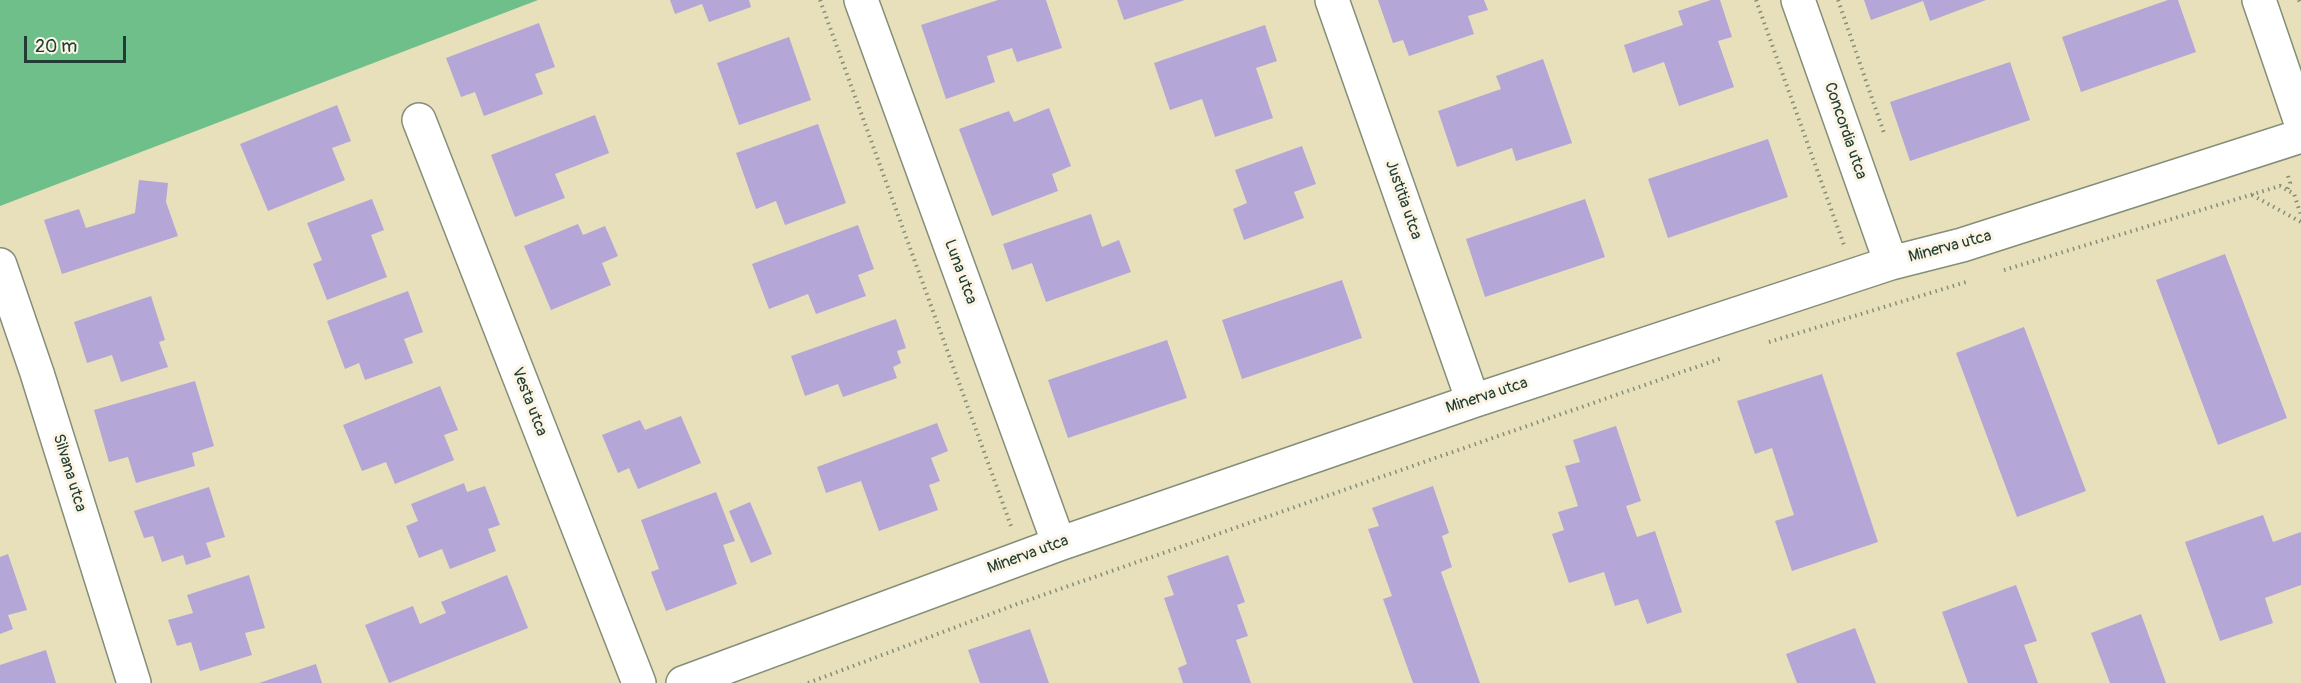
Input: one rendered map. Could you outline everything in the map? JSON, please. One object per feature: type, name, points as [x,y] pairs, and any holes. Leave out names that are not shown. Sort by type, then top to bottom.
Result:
[{"type":"street","name":"Luna utca","points":[[861,0],[1059,544]]},
{"type":"street","name":"Justitia utca","points":[[1332,0],[1473,401]]},
{"type":"street","name":"Concordia utca","points":[[1798,0],[1891,262]]},
{"type":"street","points":[[2259,0],[2301,123]]},
{"type":"street","name":"Vesta utca","points":[[419,120],[639,683]]},
{"type":"street","name":"Minerva utca","points":[[683,683],[1059,544],[1473,401],[1891,262],[1962,246],[2301,136]]},
{"type":"street","name":"Silvana utca","points":[[0,265],[38,374],[134,683]]},
{"type":"path","points":[[820,0],[1023,557]]},
{"type":"path","points":[[1756,0],[1855,274]]},
{"type":"path","points":[[1838,0],[1888,144]]},
{"type":"path","points":[[2299,0],[2301,5]]},
{"type":"path","points":[[1994,273],[2251,194],[2280,186],[2287,190]]},
{"type":"path","points":[[2251,194],[2301,222]]},
{"type":"path","points":[[1768,342],[1972,280]]},
{"type":"path","points":[[808,683],[1017,604],[1725,357]]},
{"type":"green space","points":[[0,0],[538,0],[0,206]]},
{"type":"building","points":[[670,0],[749,0],[751,7],[709,22],[702,4],[675,14]]},
{"type":"building","points":[[998,0],[1046,0],[1062,48],[1017,62],[1012,48],[987,56],[995,82],[946,99],[921,25]]},
{"type":"building","points":[[1117,0],[1185,0],[1124,20]]},
{"type":"building","points":[[1378,0],[1484,0],[1488,10],[1468,16],[1474,34],[1409,56],[1403,40],[1393,43]]},
{"type":"building","points":[[1711,0],[1720,0],[1732,37],[1718,41],[1734,87],[1679,106],[1664,62],[1633,73],[1624,45],[1683,25],[1678,11]]},
{"type":"building","points":[[1864,0],[1986,0],[1930,21],[1923,1],[1871,20]]},
{"type":"building","points":[[2168,0],[2178,0],[2196,52],[2081,92],[2062,37]]},
{"type":"building","points":[[539,23],[555,67],[535,74],[543,94],[484,116],[475,92],[461,97],[446,58]]},
{"type":"building","points":[[1265,25],[1277,61],[1256,68],[1273,118],[1215,137],[1202,99],[1170,110],[1154,63]]},
{"type":"building","points":[[789,37],[811,100],[739,125],[717,63]]},
{"type":"building","points":[[1543,59],[1572,143],[1516,161],[1512,148],[1457,167],[1438,111],[1501,89],[1496,76]]},
{"type":"building","points":[[2010,62],[2030,120],[1910,161],[1890,102]]},
{"type":"building","points":[[337,105],[351,141],[332,148],[345,180],[268,211],[240,144]]},
{"type":"building","points":[[1049,108],[1071,166],[1052,174],[1058,191],[992,216],[959,129],[1009,111],[1014,122]]},
{"type":"building","points":[[595,115],[609,153],[555,174],[565,198],[515,217],[491,155]]},
{"type":"building","points":[[818,124],[846,203],[785,225],[776,201],[756,209],[736,153]]},
{"type":"building","points":[[1768,139],[1788,197],[1668,238],[1648,179]]},
{"type":"building","points":[[1302,146],[1316,184],[1294,192],[1304,218],[1244,240],[1233,209],[1247,203],[1235,170]]},
{"type":"building","points":[[139,180],[168,183],[166,202],[178,236],[62,274],[44,220],[79,209],[86,228],[135,213]]},
{"type":"building","points":[[372,199],[384,230],[371,235],[387,277],[327,300],[313,264],[322,260],[307,223]]},
{"type":"building","points":[[1585,199],[1605,257],[1485,297],[1466,239]]},
{"type":"building","points":[[1091,214],[1102,247],[1119,240],[1131,272],[1046,302],[1032,263],[1012,270],[1003,244]]},
{"type":"building","points":[[578,224],[583,235],[605,226],[618,256],[602,263],[611,285],[551,310],[524,246]]},
{"type":"building","points":[[858,225],[874,269],[858,275],[866,296],[816,314],[808,294],[769,309],[752,264]]},
{"type":"building","points":[[2225,254],[2287,418],[2218,445],[2156,280]]},
{"type":"building","points":[[1342,280],[1362,338],[1242,379],[1222,320]]},
{"type":"building","points":[[408,291],[423,332],[404,339],[413,363],[365,380],[359,363],[345,369],[327,321]]},
{"type":"building","points":[[151,296],[165,340],[159,342],[168,367],[121,382],[112,355],[87,363],[74,322]]},
{"type":"building","points":[[896,319],[906,348],[897,351],[901,363],[893,367],[897,378],[843,397],[838,384],[805,396],[791,356]]},
{"type":"building","points":[[2024,327],[2086,491],[2017,517],[1956,353]]},
{"type":"building","points":[[1167,340],[1187,398],[1068,438],[1048,380]]},
{"type":"building","points":[[1822,374],[1878,542],[1792,571],[1775,521],[1794,515],[1772,448],[1755,454],[1737,401]]},
{"type":"building","points":[[195,381],[214,446],[192,453],[195,466],[136,483],[128,457],[109,462],[94,410]]},
{"type":"building","points":[[440,386],[458,430],[444,435],[454,460],[395,484],[386,462],[362,471],[343,425]]},
{"type":"building","points":[[681,416],[701,463],[638,489],[629,468],[618,473],[602,435],[640,420],[645,430]]},
{"type":"building","points":[[937,423],[948,451],[931,458],[940,481],[929,485],[938,510],[879,531],[861,481],[826,493],[817,467]]},
{"type":"building","points":[[1616,426],[1641,501],[1626,506],[1637,537],[1655,531],[1682,612],[1647,624],[1638,599],[1615,606],[1604,572],[1569,583],[1552,534],[1564,530],[1558,512],[1578,506],[1565,466],[1580,462],[1573,440]]},
{"type":"building","points":[[464,483],[467,492],[485,486],[500,525],[488,529],[496,551],[450,569],[442,549],[419,558],[406,526],[418,521],[411,504]]},
{"type":"building","points":[[1433,486],[1449,533],[1442,536],[1452,567],[1441,572],[1480,683],[1413,683],[1383,599],[1392,596],[1368,529],[1379,526],[1372,508]]},
{"type":"building","points":[[209,487],[225,537],[206,543],[211,557],[186,565],[183,555],[162,562],[153,536],[144,538],[134,511]]},
{"type":"building","points":[[716,492],[735,541],[723,545],[737,584],[666,611],[651,572],[659,569],[641,520]]},
{"type":"building","points":[[750,502],[772,554],[751,563],[729,511]]},
{"type":"building","points":[[2263,515],[2273,542],[2301,532],[2301,585],[2265,598],[2273,623],[2220,641],[2185,542]]},
{"type":"building","points":[[8,554],[27,610],[8,615],[13,629],[0,634],[0,557]]},
{"type":"building","points":[[1228,555],[1245,602],[1237,605],[1248,636],[1236,640],[1251,683],[1183,683],[1178,668],[1187,664],[1164,598],[1174,595],[1167,576]]},
{"type":"building","points":[[249,575],[265,628],[245,633],[252,655],[200,671],[191,642],[177,646],[168,620],[193,613],[187,595]]},
{"type":"building","points":[[507,575],[528,628],[389,683],[365,625],[413,606],[420,624],[446,613],[441,602]]},
{"type":"building","points":[[2016,585],[2037,641],[2024,645],[2038,683],[1968,683],[1942,612]]},
{"type":"building","points":[[2141,614],[2166,683],[2110,683],[2091,633]]},
{"type":"building","points":[[1855,628],[1876,683],[1797,683],[1786,654]]},
{"type":"building","points":[[1030,629],[1049,683],[980,683],[968,650]]},
{"type":"building","points":[[46,650],[56,683],[0,683],[0,665]]},
{"type":"building","points":[[316,664],[322,683],[259,683]]}]
